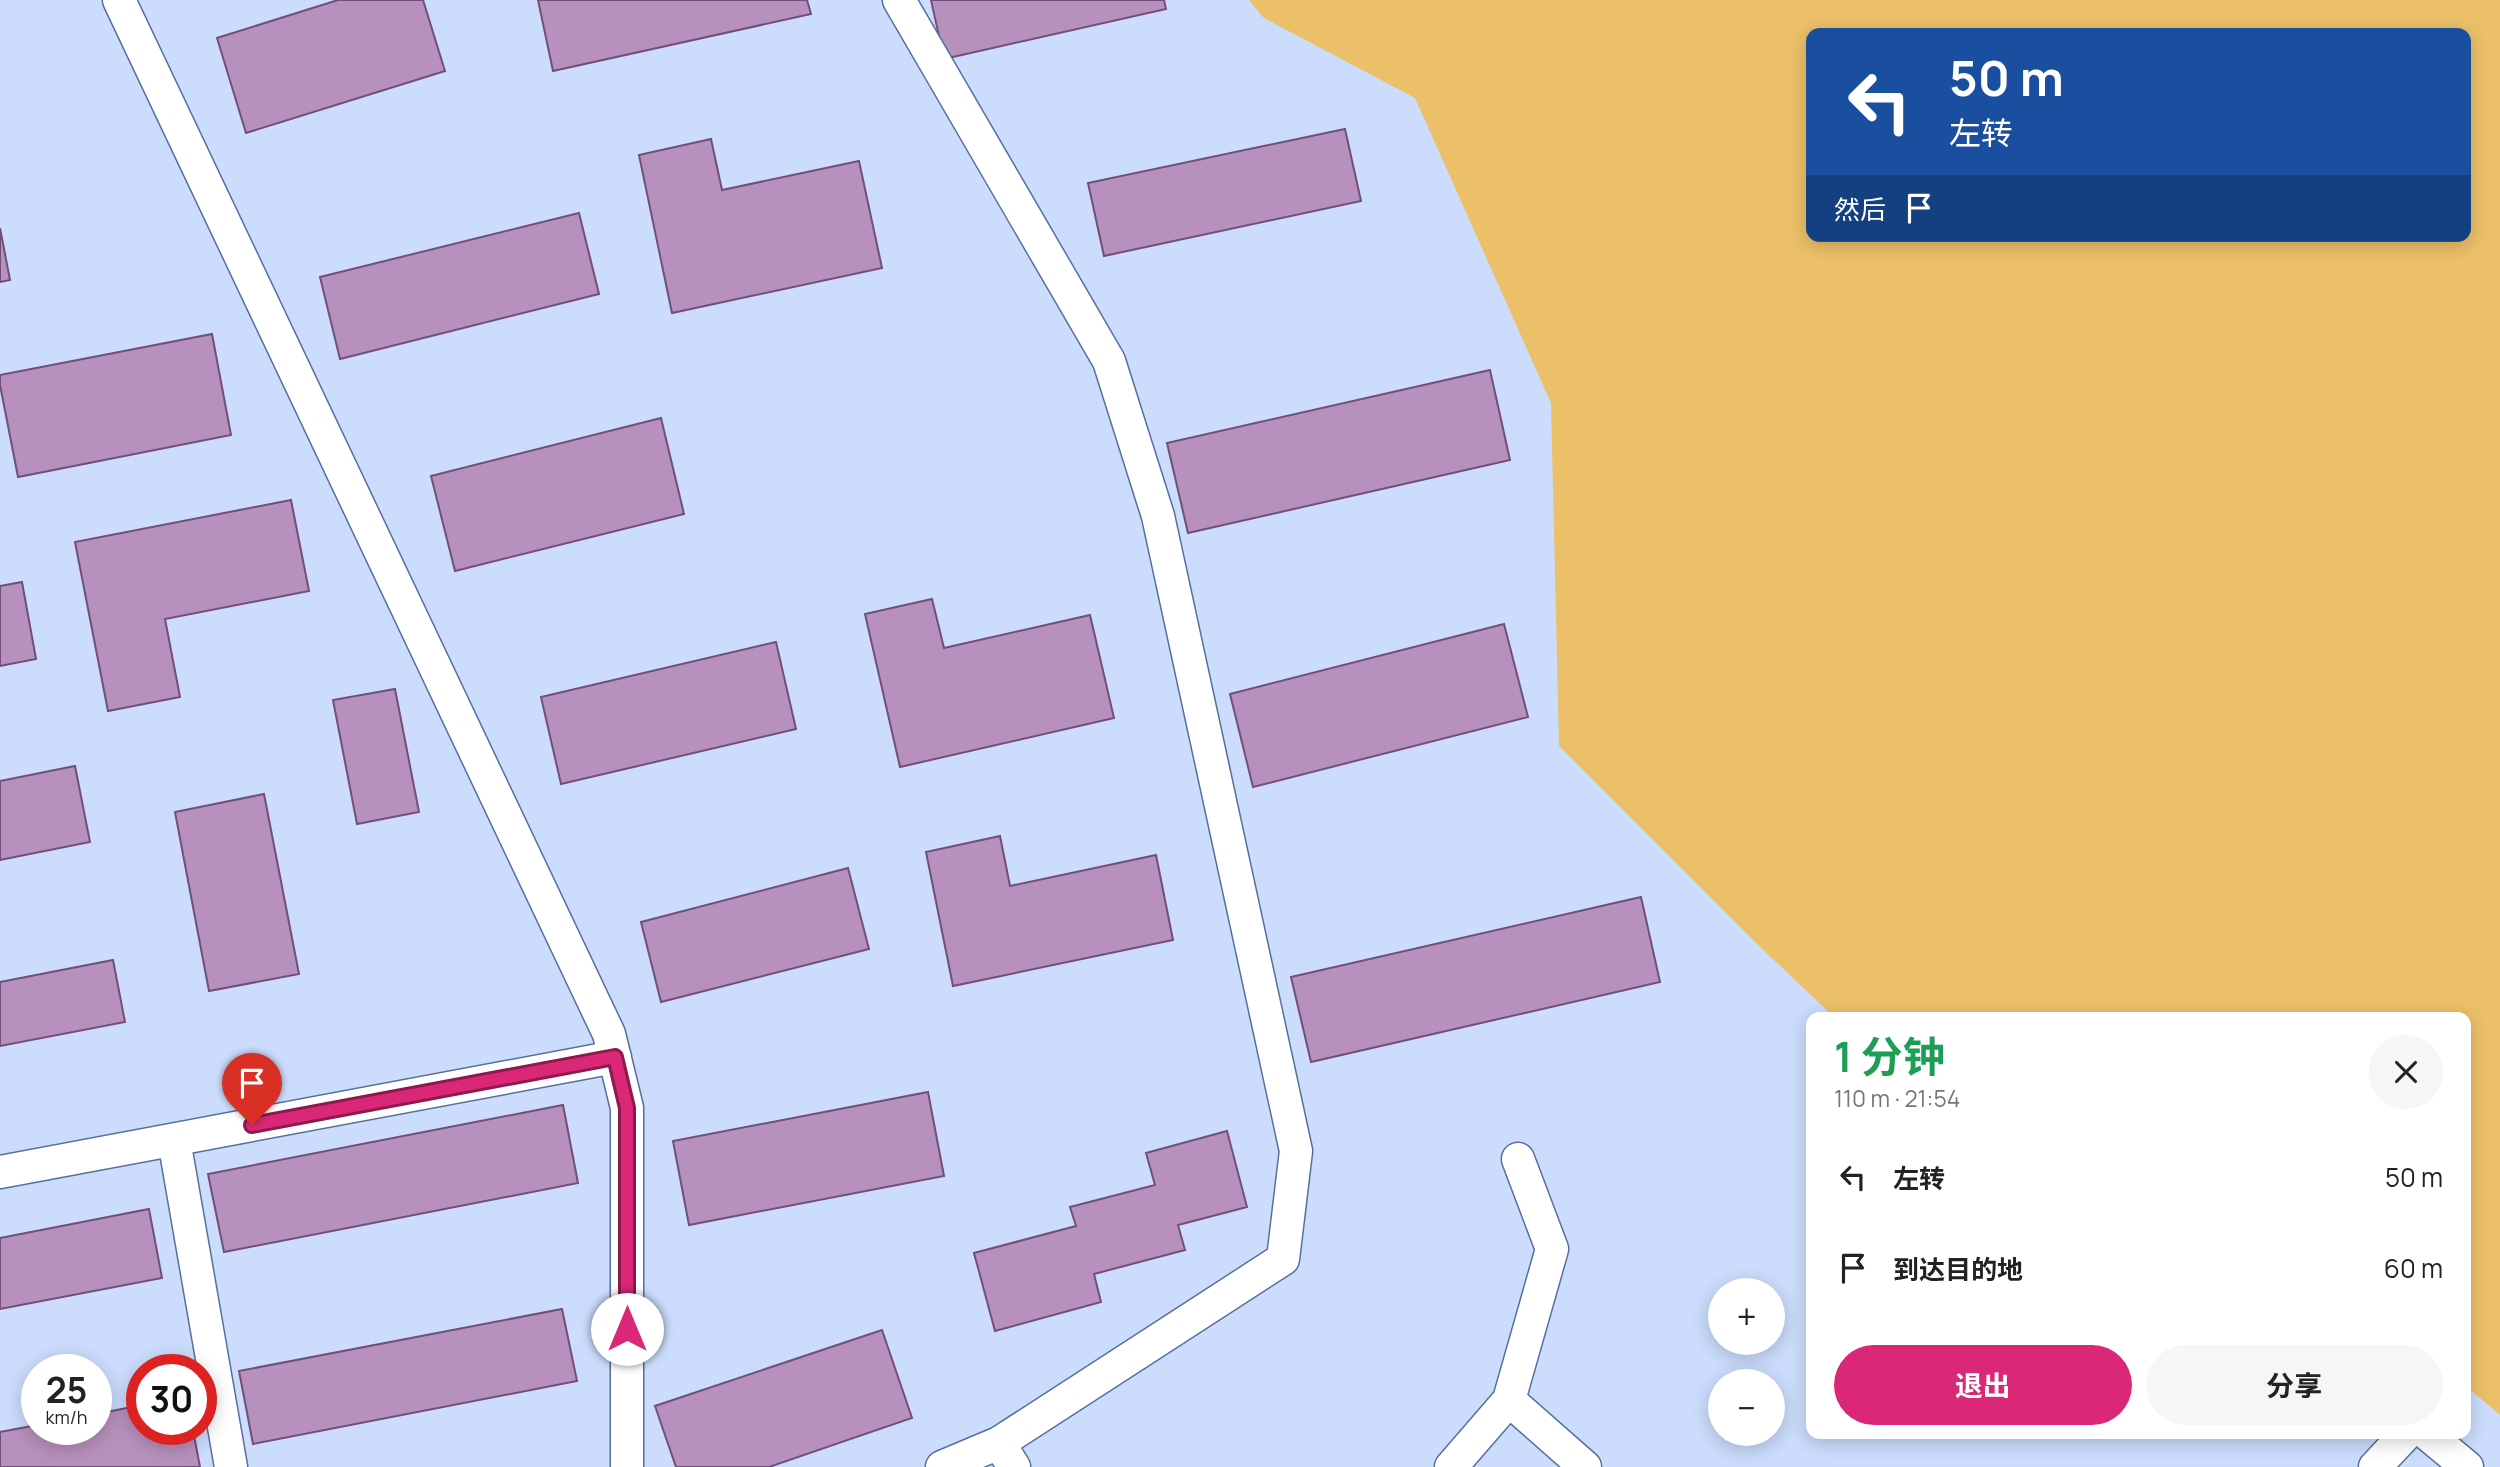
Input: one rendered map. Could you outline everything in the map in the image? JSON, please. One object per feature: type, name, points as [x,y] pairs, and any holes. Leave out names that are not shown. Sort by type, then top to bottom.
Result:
[{"type":"street","points":[[119,0],[609,1034],[627,1108],[627,1467]]},
{"type":"street","points":[[899,0],[1109,361],[1158,516],[1296,1151],[1283,1259],[1006,1455],[942,1467]]},
{"type":"street","points":[[0,1172],[615,1057]]},
{"type":"street","points":[[174,1140],[231,1467]]},
{"type":"street","points":[[1451,1467],[1509,1399],[1552,1249],[1518,1159]]},
{"type":"street","points":[[1509,1399],[1585,1467]]},
{"type":"street","points":[[2375,1467],[2401,1439]]},
{"type":"street","points":[[2433,1439],[2467,1467]]},
{"type":"shaded area","points":[[1249,0],[2500,0],[2500,1415],[2471,1390],[2471,1012],[1829,1012],[1559,746],[1551,403],[1415,98],[1264,18]]},
{"type":"building","points":[[338,0],[423,0],[445,71],[246,133],[217,38]]},
{"type":"building","points":[[538,0],[807,0],[811,14],[553,71]]},
{"type":"building","points":[[931,0],[1164,0],[1166,9],[944,59]]},
{"type":"building","points":[[1345,129],[1361,201],[1104,256],[1088,183]]},
{"type":"building","points":[[711,139],[722,190],[859,161],[882,268],[672,313],[639,155]]},
{"type":"building","points":[[579,213],[599,294],[340,359],[320,277]]},
{"type":"building","points":[[0,228],[10,280],[0,282]]},
{"type":"building","points":[[212,334],[231,435],[18,477],[0,375]]},
{"type":"building","points":[[1490,370],[1510,460],[1188,533],[1167,443]]},
{"type":"building","points":[[661,418],[684,514],[455,571],[431,476]]},
{"type":"building","points":[[291,500],[309,591],[165,619],[180,697],[108,711],[75,542]]},
{"type":"building","points":[[22,582],[36,659],[0,666],[0,586]]},
{"type":"building","points":[[932,599],[944,648],[1090,615],[1114,718],[900,767],[865,614]]},
{"type":"building","points":[[1504,624],[1528,717],[1253,787],[1230,694]]},
{"type":"building","points":[[776,642],[796,729],[561,784],[541,697]]},
{"type":"building","points":[[395,689],[419,812],[357,824],[333,700]]},
{"type":"building","points":[[75,766],[90,842],[0,860],[0,781]]},
{"type":"building","points":[[264,794],[299,974],[209,991],[175,812]]},
{"type":"building","points":[[1000,836],[1010,886],[1156,855],[1173,940],[953,986],[926,852]]},
{"type":"building","points":[[848,868],[869,949],[661,1002],[641,922]]},
{"type":"building","points":[[1641,897],[1660,982],[1311,1062],[1291,977]]},
{"type":"building","points":[[113,960],[125,1022],[0,1046],[0,982]]},
{"type":"building","points":[[928,1092],[944,1176],[689,1225],[673,1141]]},
{"type":"building","points":[[563,1105],[578,1183],[224,1252],[208,1174]]},
{"type":"building","points":[[1227,1131],[1247,1207],[1178,1225],[1185,1250],[1094,1274],[1101,1302],[995,1331],[974,1253],[1076,1226],[1070,1207],[1155,1185],[1146,1153]]},
{"type":"building","points":[[149,1209],[162,1278],[0,1309],[0,1238]]},
{"type":"building","points":[[562,1309],[577,1381],[253,1444],[239,1371]]},
{"type":"building","points":[[882,1330],[912,1418],[769,1467],[676,1467],[655,1406]]},
{"type":"building","points":[[126,1408],[126,1445],[196,1445],[200,1467],[0,1467],[0,1432],[21,1428],[21,1445],[112,1445],[112,1411]]},
{"type":"route","points":[[252,1125],[615,1057],[627,1108],[627,1329]]}]
